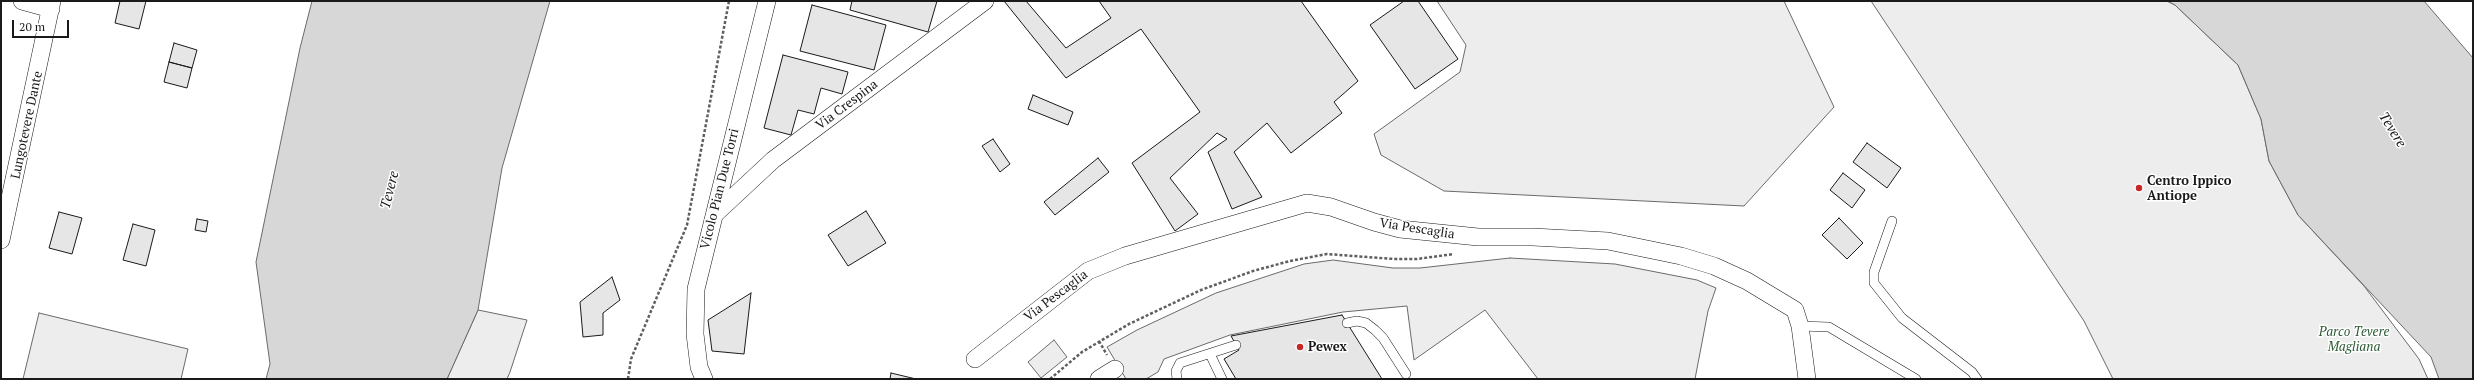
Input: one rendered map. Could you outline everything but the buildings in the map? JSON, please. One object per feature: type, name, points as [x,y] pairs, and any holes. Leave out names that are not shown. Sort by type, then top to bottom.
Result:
[{"type":"street","name":"Lungotevere Dante","points":[[1,240],[51,5],[22,1]]},
{"type":"street","name":"Vicolo Pian Due Torri","points":[[704,379],[699,367],[694,334],[696,288],[767,1]]},
{"type":"street","name":"Via Crespina","points":[[714,214],[773,160],[985,1]]},
{"type":"street","name":"Via Pescaglia","points":[[975,360],[1088,272],[1125,256],[1308,203],[1327,205],[1374,222],[1406,230],[1478,237],[1533,237],[1608,241],[1680,256],[1714,266],[1747,281],[1795,310],[1800,326],[1807,379]]},
{"type":"street","points":[[1099,379],[1115,369]]},
{"type":"lane","points":[[1892,220],[1874,272],[1874,283],[1902,318],[1972,372],[1977,379]]},
{"type":"lane","points":[[1347,323],[1357,321],[1366,323],[1375,330],[1383,338],[1406,374]]},
{"type":"lane","points":[[1800,326],[1829,327],[1916,379]]},
{"type":"lane","points":[[1177,379],[1176,371],[1180,363],[1236,345]]},
{"type":"lane","points":[[1210,354],[1222,379]]},
{"type":"path","points":[[628,379],[631,360],[687,225],[729,1]]},
{"type":"path","points":[[1050,379],[1082,352],[1129,324],[1201,290],[1253,270],[1290,260],[1326,254],[1417,259],[1461,252]]},
{"type":"shaded area","points":[[1437,1],[1784,1],[1834,107],[1744,206],[1444,191],[1381,155],[1374,134],[1460,72],[1466,45]]},
{"type":"shaded area","name":"Centro Ippico Antiope","points":[[1871,1],[2167,1],[2175,5],[2238,65],[2261,119],[2269,161],[2298,215],[2364,286],[2419,359],[2428,379],[2113,379],[2084,321]]},
{"type":"shaded area","points":[[1510,258],[1615,264],[1697,280],[1716,288],[1708,311],[1695,379],[1538,379],[1485,310],[1414,360],[1407,306],[1343,312],[1230,335],[1164,359],[1158,372],[1146,379],[1126,379],[1107,347],[1137,330],[1216,293],[1304,264],[1333,260],[1393,268],[1420,268]]},
{"type":"shaded area","points":[[478,310],[527,320],[507,379],[447,379]]},
{"type":"shaded area","points":[[39,313],[188,349],[181,379],[23,379]]},
{"type":"shaded area","points":[[1054,340],[1067,357],[1041,378],[1028,362]]},
{"type":"water","name":"Tevere","points":[[312,1],[550,1],[502,168],[478,310],[447,379],[266,379],[270,364],[256,262],[300,48]]},
{"type":"water","name":"Tevere","points":[[2167,1],[2424,1],[2473,58],[2473,379],[2439,379],[2431,357],[2298,215],[2269,161],[2261,119],[2238,65],[2175,5]]},
{"type":"place","name":"Centro Ippico Antiope","points":[[2139,188]]},
{"type":"place","name":"Pewex","points":[[1300,347]]},
{"type":"park label","name":"Parco Tevere Magliana","points":[[2354,340]]}]
